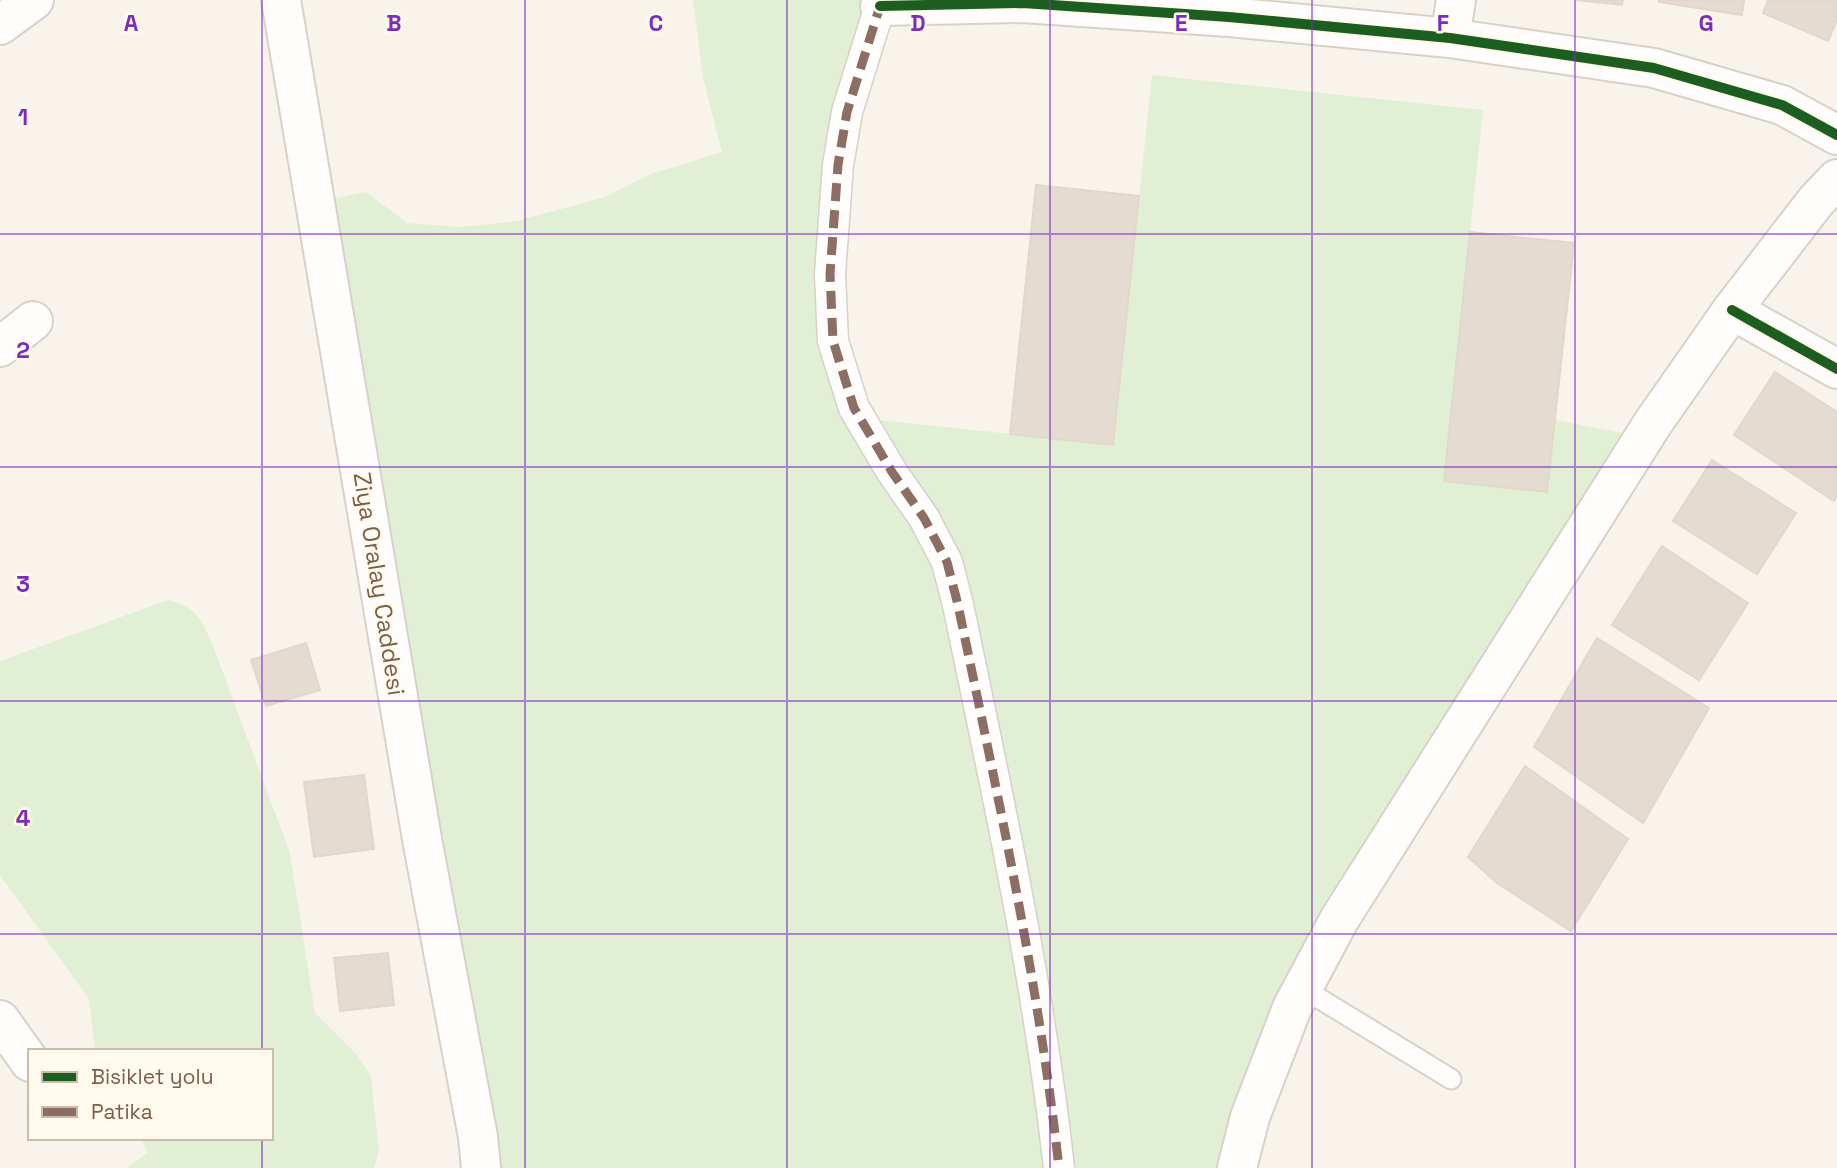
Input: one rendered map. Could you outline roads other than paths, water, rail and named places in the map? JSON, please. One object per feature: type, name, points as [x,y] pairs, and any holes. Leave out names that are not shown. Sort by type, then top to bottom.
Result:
[{"type":"main road","points":[[0,24],[34,0]]},
{"type":"main road","name":"Ziya Oralay Caddesi","points":[[281,0],[422,839],[478,1138],[481,1168]]},
{"type":"main road","points":[[1450,38],[1456,0]]},
{"type":"main road","points":[[880,3],[1023,1],[1450,38],[1654,68],[1783,105],[1837,135]]},
{"type":"main road","points":[[1237,1168],[1250,1117],[1292,1008],[1347,908],[1653,423],[1732,310],[1816,201],[1837,179]]},
{"type":"main road","points":[[1732,310],[1837,369]]},
{"type":"main road","points":[[0,347],[33,321]]},
{"type":"main road","points":[[0,1020],[28,1059]]},
{"type":"street","points":[[880,3],[847,112],[838,165],[830,274],[833,341],[854,408],[892,472],[924,518],[947,562],[1027,939],[1050,1080],[1059,1168]]},
{"type":"lane","points":[[1302,988],[1451,1079]]}]
